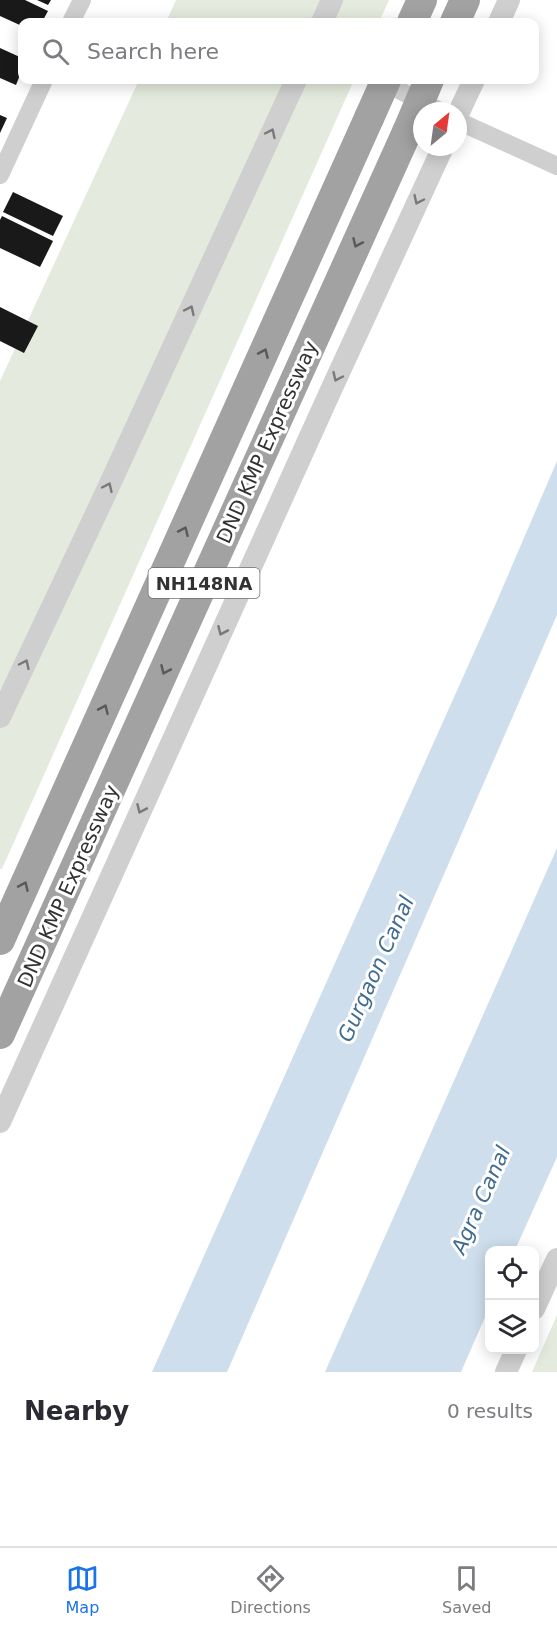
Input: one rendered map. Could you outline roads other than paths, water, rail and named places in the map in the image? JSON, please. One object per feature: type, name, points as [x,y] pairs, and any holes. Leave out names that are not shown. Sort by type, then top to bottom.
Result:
[{"type":"highway","points":[[414,18],[422,0]]},
{"type":"highway","points":[[457,18],[465,0]]},
{"type":"highway","name":"DND KMP Expressway","points":[[0,940],[384,84]]},
{"type":"highway","name":"DND KMP Expressway","points":[[0,1034],[428,84]]},
{"type":"street","points":[[73,18],[81,0]]},
{"type":"street","points":[[324,18],[332,0]]},
{"type":"street","points":[[501,18],[509,0]]},
{"type":"street","points":[[0,175],[42,84]]},
{"type":"street","points":[[0,717],[294,84]]},
{"type":"street","points":[[387,84],[422,102]]},
{"type":"street","points":[[467,104],[473,84]]},
{"type":"street","points":[[467,123],[557,166]]},
{"type":"street","points":[[0,1122],[439,156]]},
{"type":"street","points":[[538,1300],[557,1259]]},
{"type":"street","points":[[506,1372],[514,1354]]},
{"type":"water","name":"Gurgaon Canal","points":[[557,461],[557,615],[227,1372],[152,1372],[493,610]]},
{"type":"water","name":"Agra Canal","points":[[557,848],[557,1157],[517,1246],[485,1246],[485,1317],[461,1372],[325,1372]]}]
